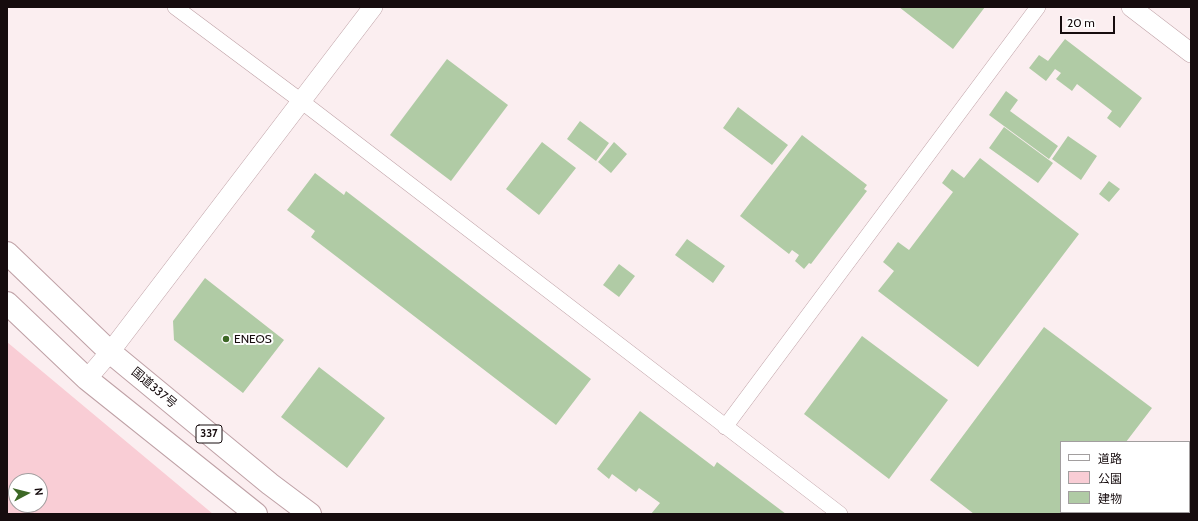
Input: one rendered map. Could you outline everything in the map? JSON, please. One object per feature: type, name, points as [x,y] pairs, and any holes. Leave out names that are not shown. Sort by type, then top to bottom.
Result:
[{"type":"highway","name":"国道337号","points":[[7,253],[110,352],[270,484],[310,514]]},
{"type":"highway","points":[[7,304],[87,379],[256,514]]},
{"type":"street","points":[[175,7],[302,101],[840,514]]},
{"type":"street","points":[[87,379],[110,352],[373,7]]},
{"type":"street","points":[[725,427],[1038,7]]},
{"type":"street","points":[[1131,7],[1191,53]]},
{"type":"green space","points":[[7,342],[213,514],[7,514]]},
{"type":"building","points":[[899,7],[985,7],[953,49]]},
{"type":"building","points":[[1065,39],[1142,98],[1120,128],[1107,118],[1112,111],[1077,84],[1072,91],[1056,79],[1061,73],[1055,69],[1046,81],[1029,68],[1039,55],[1048,61]]},
{"type":"building","points":[[447,59],[508,105],[451,181],[390,135]]},
{"type":"building","points":[[1006,91],[1018,100],[1010,111],[1058,146],[1049,159],[989,115]]},
{"type":"building","points":[[738,107],[788,145],[772,165],[723,128]]},
{"type":"building","points":[[580,121],[609,143],[596,161],[567,139]]},
{"type":"building","points":[[1004,127],[1053,163],[1038,183],[989,148]]},
{"type":"building","points":[[802,135],[867,185],[864,189],[867,191],[811,264],[809,263],[804,269],[795,261],[799,255],[792,250],[789,254],[740,216]]},
{"type":"building","points":[[1068,136],[1097,156],[1081,180],[1052,159]]},
{"type":"building","points":[[542,142],[576,168],[539,215],[506,189]]},
{"type":"building","points":[[614,142],[627,154],[611,173],[598,162]]},
{"type":"building","points":[[980,158],[1079,234],[978,367],[878,291],[894,271],[883,262],[898,242],[909,250],[953,192],[942,183],[952,169],[964,178]]},
{"type":"building","points":[[315,173],[344,195],[346,191],[591,379],[556,425],[311,237],[315,231],[287,210]]},
{"type":"building","points":[[1109,181],[1120,189],[1109,202],[1099,194]]},
{"type":"building","points":[[687,239],[725,266],[713,283],[675,255]]},
{"type":"building","points":[[619,264],[635,276],[619,297],[603,285]]},
{"type":"building","points":[[205,278],[284,340],[243,393],[174,340],[173,321]]},
{"type":"building","points":[[1044,327],[1152,408],[1127,441],[1060,441],[1060,513],[1073,513],[1072,514],[974,514],[930,480]]},
{"type":"building","points":[[862,336],[948,400],[889,479],[804,414]]},
{"type":"building","points":[[319,367],[385,418],[347,468],[281,417]]},
{"type":"building","points":[[640,411],[714,467],[717,462],[786,514],[651,514],[660,503],[639,488],[636,492],[612,474],[609,479],[597,469]]},
{"type":"place","name":"ENEOS","points":[[226,339]]}]
